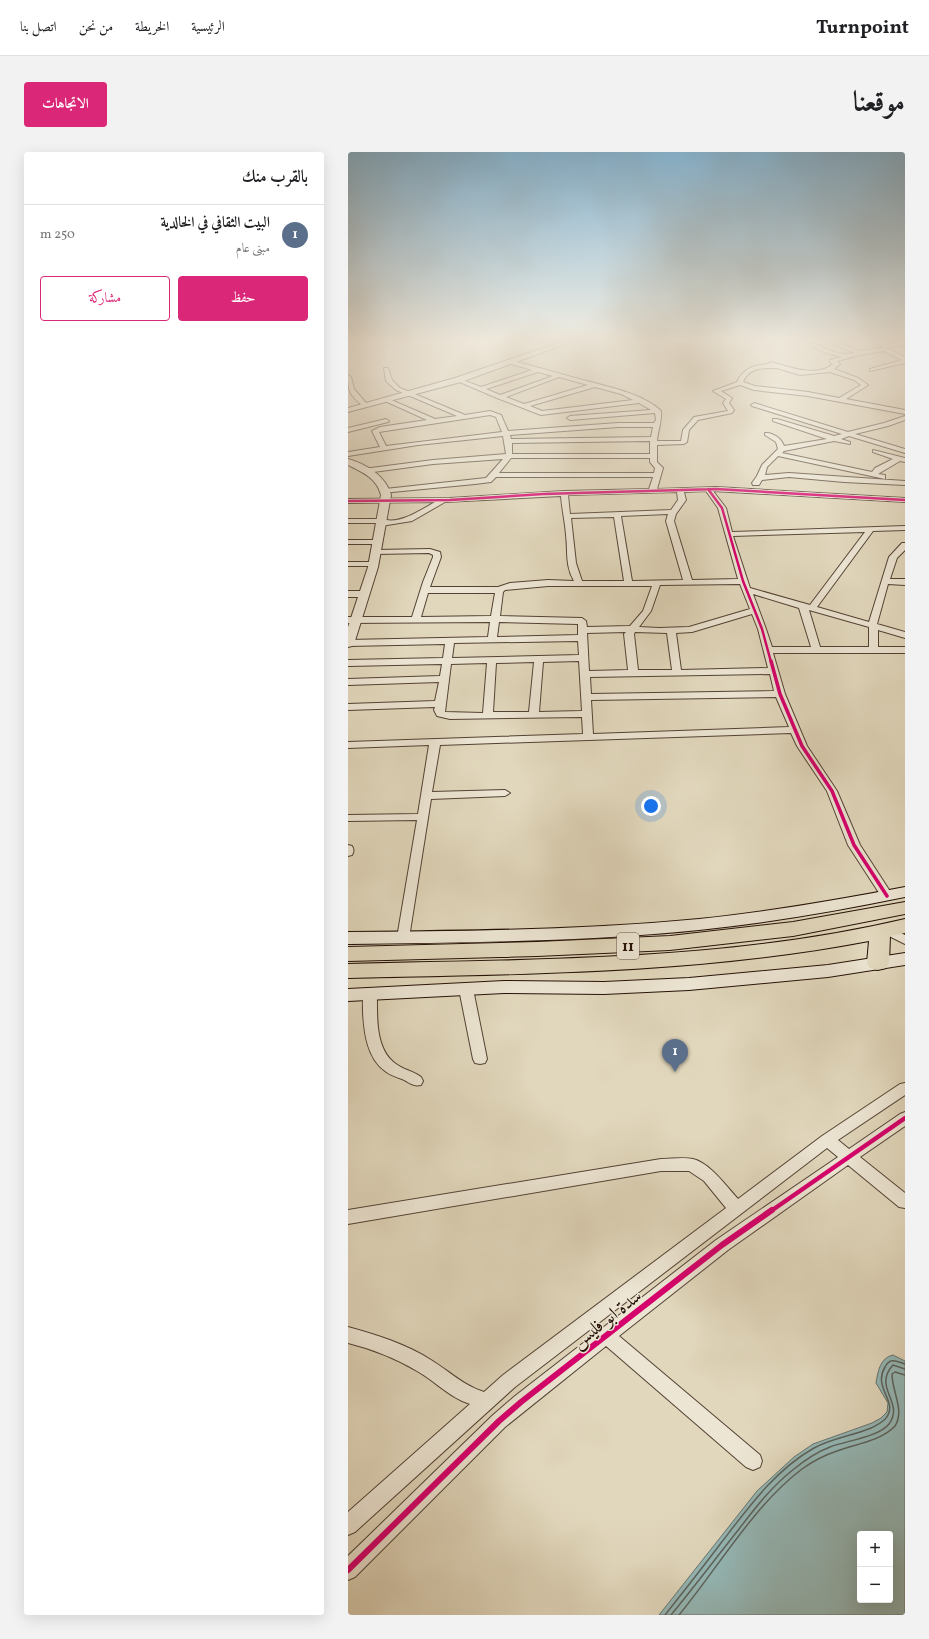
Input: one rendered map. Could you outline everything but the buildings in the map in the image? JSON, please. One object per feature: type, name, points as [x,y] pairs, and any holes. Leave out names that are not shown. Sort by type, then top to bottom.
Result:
[{"type":"highway","name":"11","points":[[348,971],[473,969],[607,955],[844,921],[905,908]]},
{"type":"highway","name":"11","points":[[355,953],[607,955],[728,954],[821,942],[890,929]]},
{"type":"highway","points":[[878,963],[890,929]]},
{"type":"main road","points":[[348,938],[540,935],[669,928],[788,914],[905,892]]},
{"type":"main road","points":[[348,995],[504,987],[604,988],[689,984],[828,971],[905,959]]},
{"type":"street","points":[[348,410],[361,406]]},
{"type":"street","points":[[400,406],[434,421]]},
{"type":"street","points":[[438,406],[464,417]]},
{"type":"street","points":[[525,406],[541,413],[597,406]]},
{"type":"street","points":[[649,406],[658,411]]},
{"type":"street","points":[[508,437],[682,443],[684,442],[686,430],[696,418],[730,412],[731,410],[728,406]]},
{"type":"street","points":[[758,406],[905,451]]},
{"type":"street","points":[[874,406],[905,412]]},
{"type":"street","points":[[894,410],[901,406]]},
{"type":"street","points":[[559,411],[565,413],[576,428]]},
{"type":"street","points":[[570,418],[658,411]]},
{"type":"street","points":[[652,492],[659,468],[654,465],[654,441],[656,425],[659,420],[658,411]]},
{"type":"street","points":[[384,448],[375,431],[490,413],[499,416],[508,437],[509,456],[494,475],[488,480],[385,491]]},
{"type":"street","points":[[751,490],[761,478],[764,466],[782,449],[836,438],[869,427],[886,425],[905,418]]},
{"type":"street","points":[[775,420],[858,446]]},
{"type":"street","points":[[348,430],[386,421],[401,426]]},
{"type":"street","points":[[348,454],[429,442],[508,437],[576,428],[656,425]]},
{"type":"street","points":[[767,434],[779,441],[782,449]]},
{"type":"street","points":[[865,448],[902,459]]},
{"type":"street","points":[[776,454],[874,474],[896,482]]},
{"type":"street","points":[[366,471],[433,462],[509,456],[654,456]]},
{"type":"street","points":[[874,474],[878,470],[902,459]]},
{"type":"street","points":[[350,464],[377,478],[385,491],[385,502],[374,564],[364,594],[352,620],[348,644],[447,661],[585,658]]},
{"type":"street","points":[[494,475],[539,485],[564,493]]},
{"type":"street","points":[[348,501],[385,502],[446,500],[539,485],[575,484],[657,475]]},
{"type":"street","points":[[761,478],[789,475],[844,480],[905,483]]},
{"type":"street","points":[[564,493],[575,484],[652,492],[708,489],[751,490],[905,500]]},
{"type":"street","points":[[708,489],[722,508],[745,586],[762,629],[780,694],[795,730],[805,752],[836,798],[854,845],[886,896]]},
{"type":"street","points":[[680,491],[682,500],[673,512],[670,521],[678,542],[688,582]]},
{"type":"street","points":[[564,493],[570,541],[570,564],[579,583]]},
{"type":"street","points":[[348,520],[381,522],[409,519],[446,500]]},
{"type":"street","points":[[566,516],[673,512]]},
{"type":"street","points":[[617,514],[628,583]]},
{"type":"street","points":[[729,534],[905,528]]},
{"type":"street","points":[[816,650],[808,606],[871,529]]},
{"type":"street","points":[[348,542],[377,547],[430,551],[436,553],[438,557],[425,590],[416,619]]},
{"type":"street","points":[[874,650],[873,624],[885,581],[893,557],[905,545]]},
{"type":"street","points":[[348,564],[374,564]]},
{"type":"street","points":[[885,581],[905,582]]},
{"type":"street","points":[[632,673],[629,634],[631,629],[647,611],[654,589],[658,582]]},
{"type":"street","points":[[425,590],[500,590],[510,586],[548,583],[688,582],[745,586],[905,634]]},
{"type":"street","points":[[492,640],[494,619],[500,590]]},
{"type":"street","points":[[348,594],[364,594]]},
{"type":"street","points":[[348,663],[450,641],[584,634],[631,629],[671,631],[700,628],[754,610]]},
{"type":"street","points":[[352,620],[579,620],[583,622],[584,634],[588,738]]},
{"type":"street","points":[[671,631],[677,672]]},
{"type":"street","points":[[450,641],[440,704],[440,712],[445,716],[587,714]]},
{"type":"street","points":[[767,650],[905,650]]},
{"type":"street","points":[[534,715],[539,659]]},
{"type":"street","points":[[488,716],[492,660]]},
{"type":"street","points":[[585,674],[773,671]]},
{"type":"street","points":[[348,682],[444,679]]},
{"type":"street","points":[[586,697],[780,694]]},
{"type":"street","points":[[348,706],[440,704]]},
{"type":"street","points":[[348,746],[795,730]]},
{"type":"street","points":[[402,938],[435,743]]},
{"type":"street","points":[[426,796],[505,793]]},
{"type":"street","points":[[348,818],[423,817]]},
{"type":"street","points":[[348,848],[348,853]]},
{"type":"street","points":[[890,929],[905,940]]},
{"type":"street","points":[[466,989],[480,1059]]},
{"type":"street","points":[[370,994],[370,1020],[374,1041],[381,1057],[390,1067],[410,1076],[416,1081]]},
{"type":"street","name":"سدة ابو فليس","points":[[348,1525],[509,1381],[827,1140],[905,1088]]},
{"type":"street","name":"سدة ابو فليس","points":[[348,1570],[499,1421],[521,1402],[722,1245],[905,1118]]},
{"type":"street","points":[[827,1140],[905,1202]]},
{"type":"street","points":[[348,1217],[661,1165],[692,1165],[709,1177],[737,1208]]},
{"type":"street","points":[[348,1335],[381,1344],[424,1365],[467,1395],[486,1401]]},
{"type":"street","points":[[606,1335],[753,1461]]},
{"type":"water","points":[[893,1355],[905,1361],[905,1615],[659,1615],[757,1491],[794,1457],[813,1444],[872,1423],[881,1418],[887,1412],[888,1403],[876,1383],[880,1366],[885,1359]]},
{"type":"cycle path","points":[[708,489],[722,508],[743,581],[762,629],[780,694],[802,746],[832,791],[854,845],[887,896]]},
{"type":"cycle path","points":[[348,501],[450,500],[543,494],[716,489],[905,500]]},
{"type":"cycle path","points":[[348,1570],[499,1421],[521,1402],[722,1245],[905,1118]]},
{"type":"place","name":"البيت الثقافي في الخالدية","points":[[675,1072]]}]
